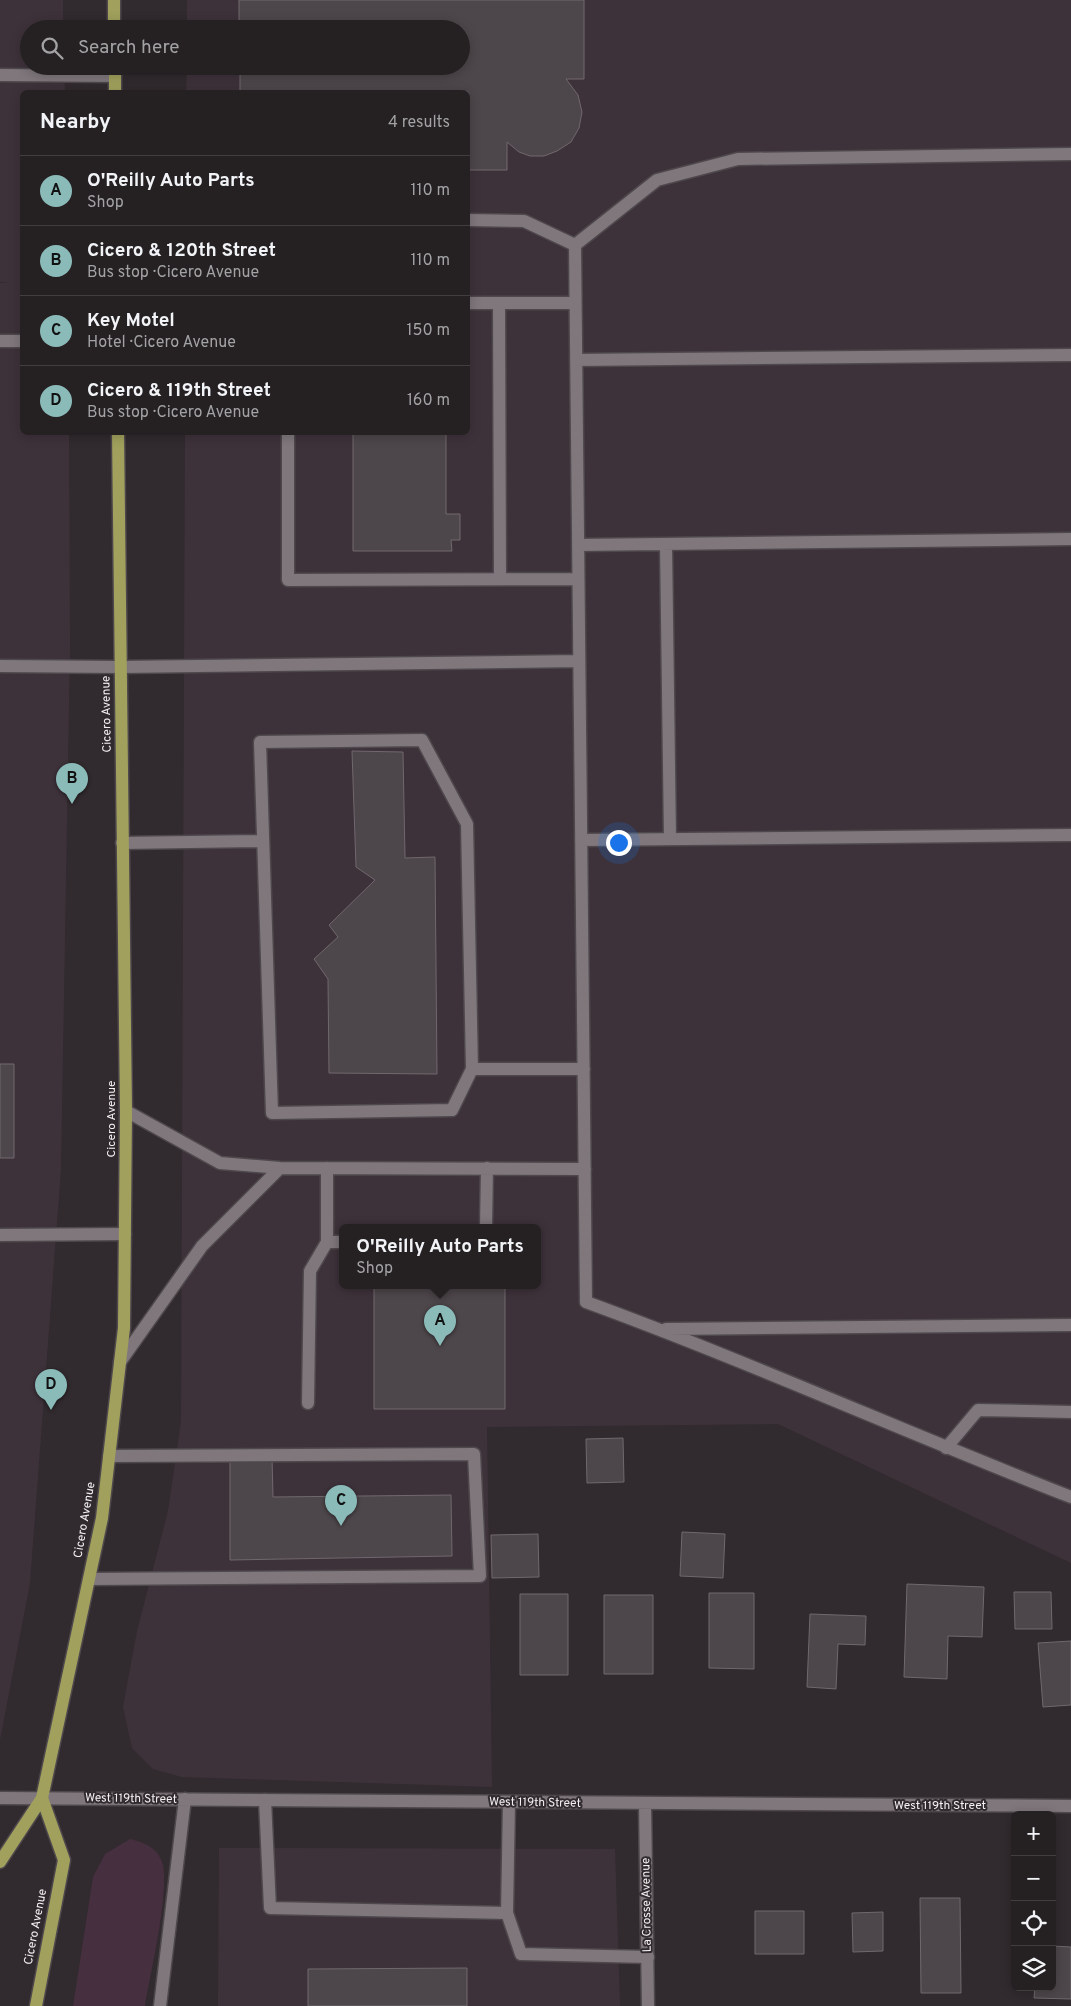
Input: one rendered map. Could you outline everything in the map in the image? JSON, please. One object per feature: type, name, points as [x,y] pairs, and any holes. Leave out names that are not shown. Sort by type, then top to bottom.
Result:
[{"type":"main road","points":[[114,0],[114,20]]},
{"type":"main road","points":[[115,75],[115,90]]},
{"type":"main road","name":"Cicero Avenue","points":[[0,1862],[42,1798],[102,1518],[124,1328],[126,1111],[118,435]]},
{"type":"main road","name":"Cicero Avenue","points":[[36,2006],[64,1860],[42,1798]]},
{"type":"street","points":[[0,75],[20,74]]},
{"type":"street","points":[[575,245],[657,180],[738,159],[1071,154]]},
{"type":"street","points":[[470,220],[524,220],[575,245]]},
{"type":"street","points":[[575,245],[586,1302],[661,1329],[946,1448],[1071,1497]]},
{"type":"street","points":[[470,303],[575,303]]},
{"type":"street","points":[[499,303],[500,580]]},
{"type":"street","points":[[0,341],[20,341]]},
{"type":"street","points":[[576,360],[1071,355]]},
{"type":"street","points":[[288,435],[288,580],[578,579]]},
{"type":"street","points":[[578,544],[1071,539]]},
{"type":"street","points":[[666,544],[670,839]]},
{"type":"street","points":[[0,666],[120,667],[579,661]]},
{"type":"street","points":[[422,740],[467,824],[472,1069],[452,1110],[272,1113],[260,742],[422,740]]},
{"type":"street","points":[[581,840],[1071,835]]},
{"type":"street","points":[[122,843],[263,841]]},
{"type":"street","points":[[472,1069],[584,1069]]},
{"type":"street","points":[[126,1111],[220,1163],[280,1168],[585,1168]]},
{"type":"street","points":[[120,1362],[202,1246],[280,1168]]},
{"type":"street","points":[[308,1402],[310,1271],[327,1242],[327,1168]]},
{"type":"street","points":[[486,1168],[486,1224]]},
{"type":"street","points":[[0,1235],[125,1234]]},
{"type":"street","points":[[327,1242],[339,1242]]},
{"type":"street","points":[[661,1329],[1071,1325]]},
{"type":"street","points":[[946,1448],[978,1410],[1071,1412]]},
{"type":"street","points":[[89,1579],[480,1576],[474,1454],[109,1456]]},
{"type":"street","name":"West 119th Street","points":[[0,1798],[1071,1806]]},
{"type":"street","points":[[160,2006],[185,1799]]},
{"type":"street","points":[[265,1800],[270,1908],[507,1913]]},
{"type":"street","points":[[509,1802],[507,1913],[521,1954],[648,1957]]},
{"type":"street","name":"La Crosse Avenue","points":[[645,1804],[648,2006]]},
{"type":"shaded area","points":[[0,0],[63,0],[63,20],[20,20],[20,75],[64,75],[65,90],[20,90],[20,435],[69,435],[70,646],[61,1169],[30,1583],[0,1740],[0,283],[11,282],[0,282]]},
{"type":"shaded area","points":[[187,0],[1071,0],[1071,1563],[778,1424],[487,1427],[492,1787],[182,1777],[153,1769],[132,1748],[123,1707],[137,1631],[168,1511],[181,1422],[185,435],[470,435],[470,90],[186,90],[187,75],[470,75],[470,20],[187,20]]},
{"type":"shaded area","points":[[130,1839],[145,1844],[157,1852],[162,1862],[164,1874],[162,1911],[145,2006],[73,2006],[93,1877],[105,1854]]},
{"type":"shaded area","points":[[219,1848],[615,1849],[620,2006],[218,2006]]},
{"type":"building","points":[[239,0],[584,0],[584,79],[566,79],[578,95],[582,112],[579,128],[571,142],[557,151],[544,156],[530,156],[519,152],[507,142],[507,170],[470,170],[470,90],[240,90],[240,75],[470,75],[470,20],[239,20]]},
{"type":"building","points":[[353,435],[446,435],[446,514],[460,514],[460,540],[451,540],[452,551],[353,551]]},
{"type":"building","points":[[352,751],[403,752],[405,858],[435,857],[437,1074],[329,1073],[328,979],[314,959],[338,937],[329,925],[375,880],[356,867]]},
{"type":"building","points":[[0,1064],[14,1064],[14,1158],[0,1158]]},
{"type":"building","points":[[374,1289],[505,1289],[505,1409],[374,1409]]},
{"type":"building","points":[[623,1438],[624,1482],[587,1483],[586,1439]]},
{"type":"building","points":[[230,1456],[272,1457],[273,1497],[451,1495],[452,1556],[230,1560]]},
{"type":"building","points":[[682,1532],[725,1534],[723,1578],[680,1576]]},
{"type":"building","points":[[538,1534],[539,1577],[492,1578],[491,1535]]},
{"type":"building","points":[[907,1584],[984,1587],[982,1637],[948,1636],[947,1679],[904,1677]]},
{"type":"building","points":[[1014,1592],[1051,1592],[1052,1629],[1015,1629]]},
{"type":"building","points":[[709,1593],[754,1593],[754,1669],[709,1668]]},
{"type":"building","points":[[520,1594],[568,1594],[568,1675],[520,1675]]},
{"type":"building","points":[[604,1595],[653,1595],[653,1674],[604,1674]]},
{"type":"building","points":[[810,1614],[866,1616],[865,1645],[838,1644],[836,1689],[807,1687]]},
{"type":"building","points":[[1071,1641],[1071,1705],[1043,1707],[1038,1643]]},
{"type":"building","points":[[920,1898],[960,1898],[961,1993],[921,1993]]},
{"type":"building","points":[[755,1911],[804,1911],[804,1954],[755,1954]]},
{"type":"building","points":[[883,1912],[883,1951],[853,1952],[852,1913]]},
{"type":"building","points":[[1056,1946],[1071,1947],[1071,1999],[1034,1998],[1035,1991],[1056,1991]]},
{"type":"building","points":[[467,1968],[467,2006],[308,2006],[308,1969]]},
{"type":"place","name":"Cicero & 120th Street","points":[[72,804]]},
{"type":"place","name":"O'Reilly Auto Parts","points":[[440,1346]]},
{"type":"place","name":"Cicero & 119th Street","points":[[51,1410]]},
{"type":"place","name":"Key Motel","points":[[341,1526]]}]
